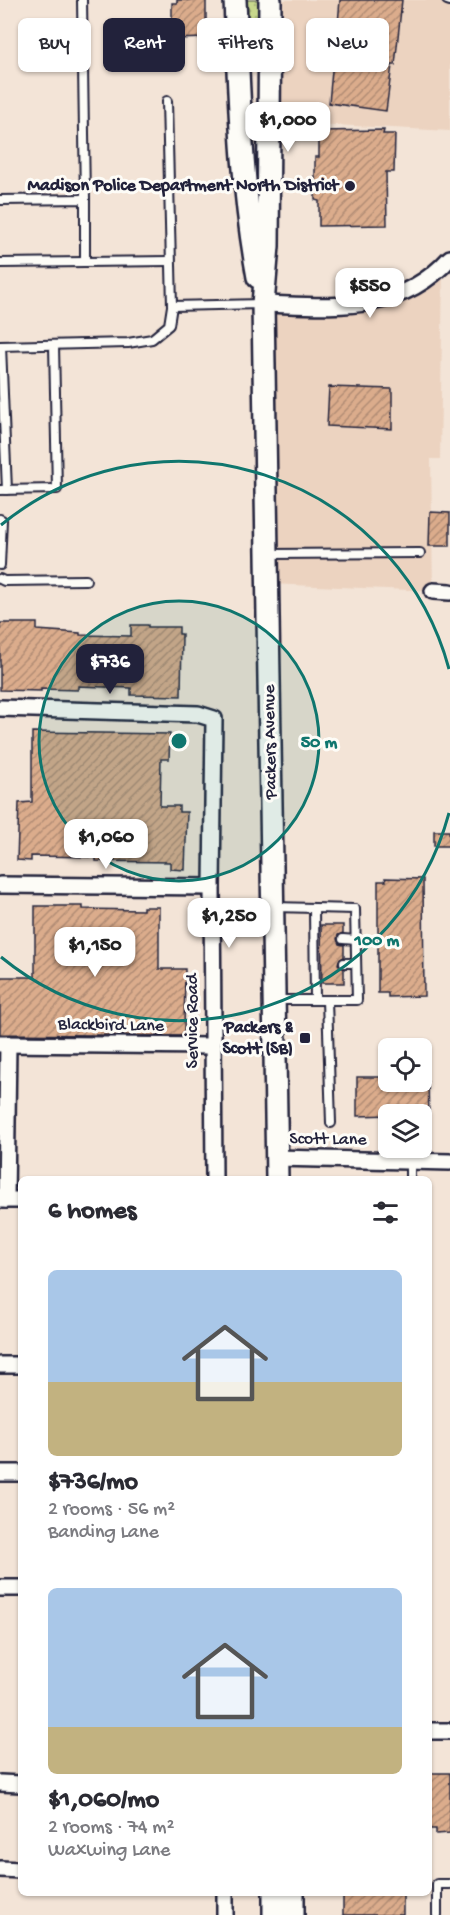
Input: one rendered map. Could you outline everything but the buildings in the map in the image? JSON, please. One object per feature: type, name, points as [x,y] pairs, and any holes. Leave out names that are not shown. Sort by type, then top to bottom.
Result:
[{"type":"main road","name":"Packers Avenue","points":[[235,0],[240,113],[250,234],[263,304]]},
{"type":"main road","name":"Packers Avenue","points":[[270,0],[268,246],[263,304],[277,1168]]},
{"type":"main road","points":[[274,1896],[274,1915]]},
{"type":"main road","points":[[292,1915],[293,1896]]},
{"type":"street","points":[[263,304],[320,305],[382,301],[420,285],[432,277],[450,258]]},
{"type":"street","points":[[433,591],[450,592]]},
{"type":"street","name":"Service Road","points":[[0,708],[198,714],[213,719],[214,1176]]},
{"type":"street","points":[[0,885],[212,887]]},
{"type":"street","name":"Blackbird Lane","points":[[9,1200],[4,1044],[213,1047]]},
{"type":"street","name":"Scott Lane","points":[[277,1168],[410,1161],[450,1162]]},
{"type":"street","points":[[0,1365],[18,1365]]},
{"type":"street","points":[[0,1473],[18,1473]]},
{"type":"street","points":[[0,1588],[18,1588]]},
{"type":"street","points":[[432,1731],[450,1731]]},
{"type":"street","points":[[0,1783],[18,1784]]},
{"type":"street","points":[[0,1869],[18,1870]]},
{"type":"street","points":[[225,1896],[225,1915]]},
{"type":"lane","points":[[82,0],[85,262]]},
{"type":"lane","points":[[54,345],[57,489],[3,490],[1,346],[128,343],[152,339],[169,325],[172,306],[167,101]]},
{"type":"lane","points":[[0,200],[85,199]]},
{"type":"lane","points":[[0,263],[170,261]]},
{"type":"lane","points":[[172,306],[263,304]]},
{"type":"lane","points":[[0,519],[2,520],[0,565]]},
{"type":"lane","points":[[268,554],[420,553]]},
{"type":"lane","points":[[0,579],[4,581],[86,580]]},
{"type":"lane","points":[[274,907],[355,909],[357,1000],[274,1000]]},
{"type":"lane","points":[[314,908],[318,939],[315,1000]]},
{"type":"lane","points":[[344,939],[356,940]]},
{"type":"lane","points":[[344,963],[356,963]]},
{"type":"lane","points":[[327,1000],[331,1123]]},
{"type":"lane","points":[[410,1161],[410,1176]]},
{"type":"lane","points":[[437,1915],[436,1884],[450,1884]]},
{"type":"shaded area","points":[[275,0],[450,0],[450,131],[277,122],[276,72],[294,72],[294,18],[275,18]]},
{"type":"shaded area","points":[[443,267],[440,459],[431,459],[433,591],[269,584],[263,304],[382,301]]},
{"type":"green space","points":[[247,0],[258,0],[258,18],[248,18]]},
{"type":"place","name":"Madison Police Department North District","points":[[350,186]]},
{"type":"place","name":"Packers & Scott (SB)","points":[[305,1038]]}]
